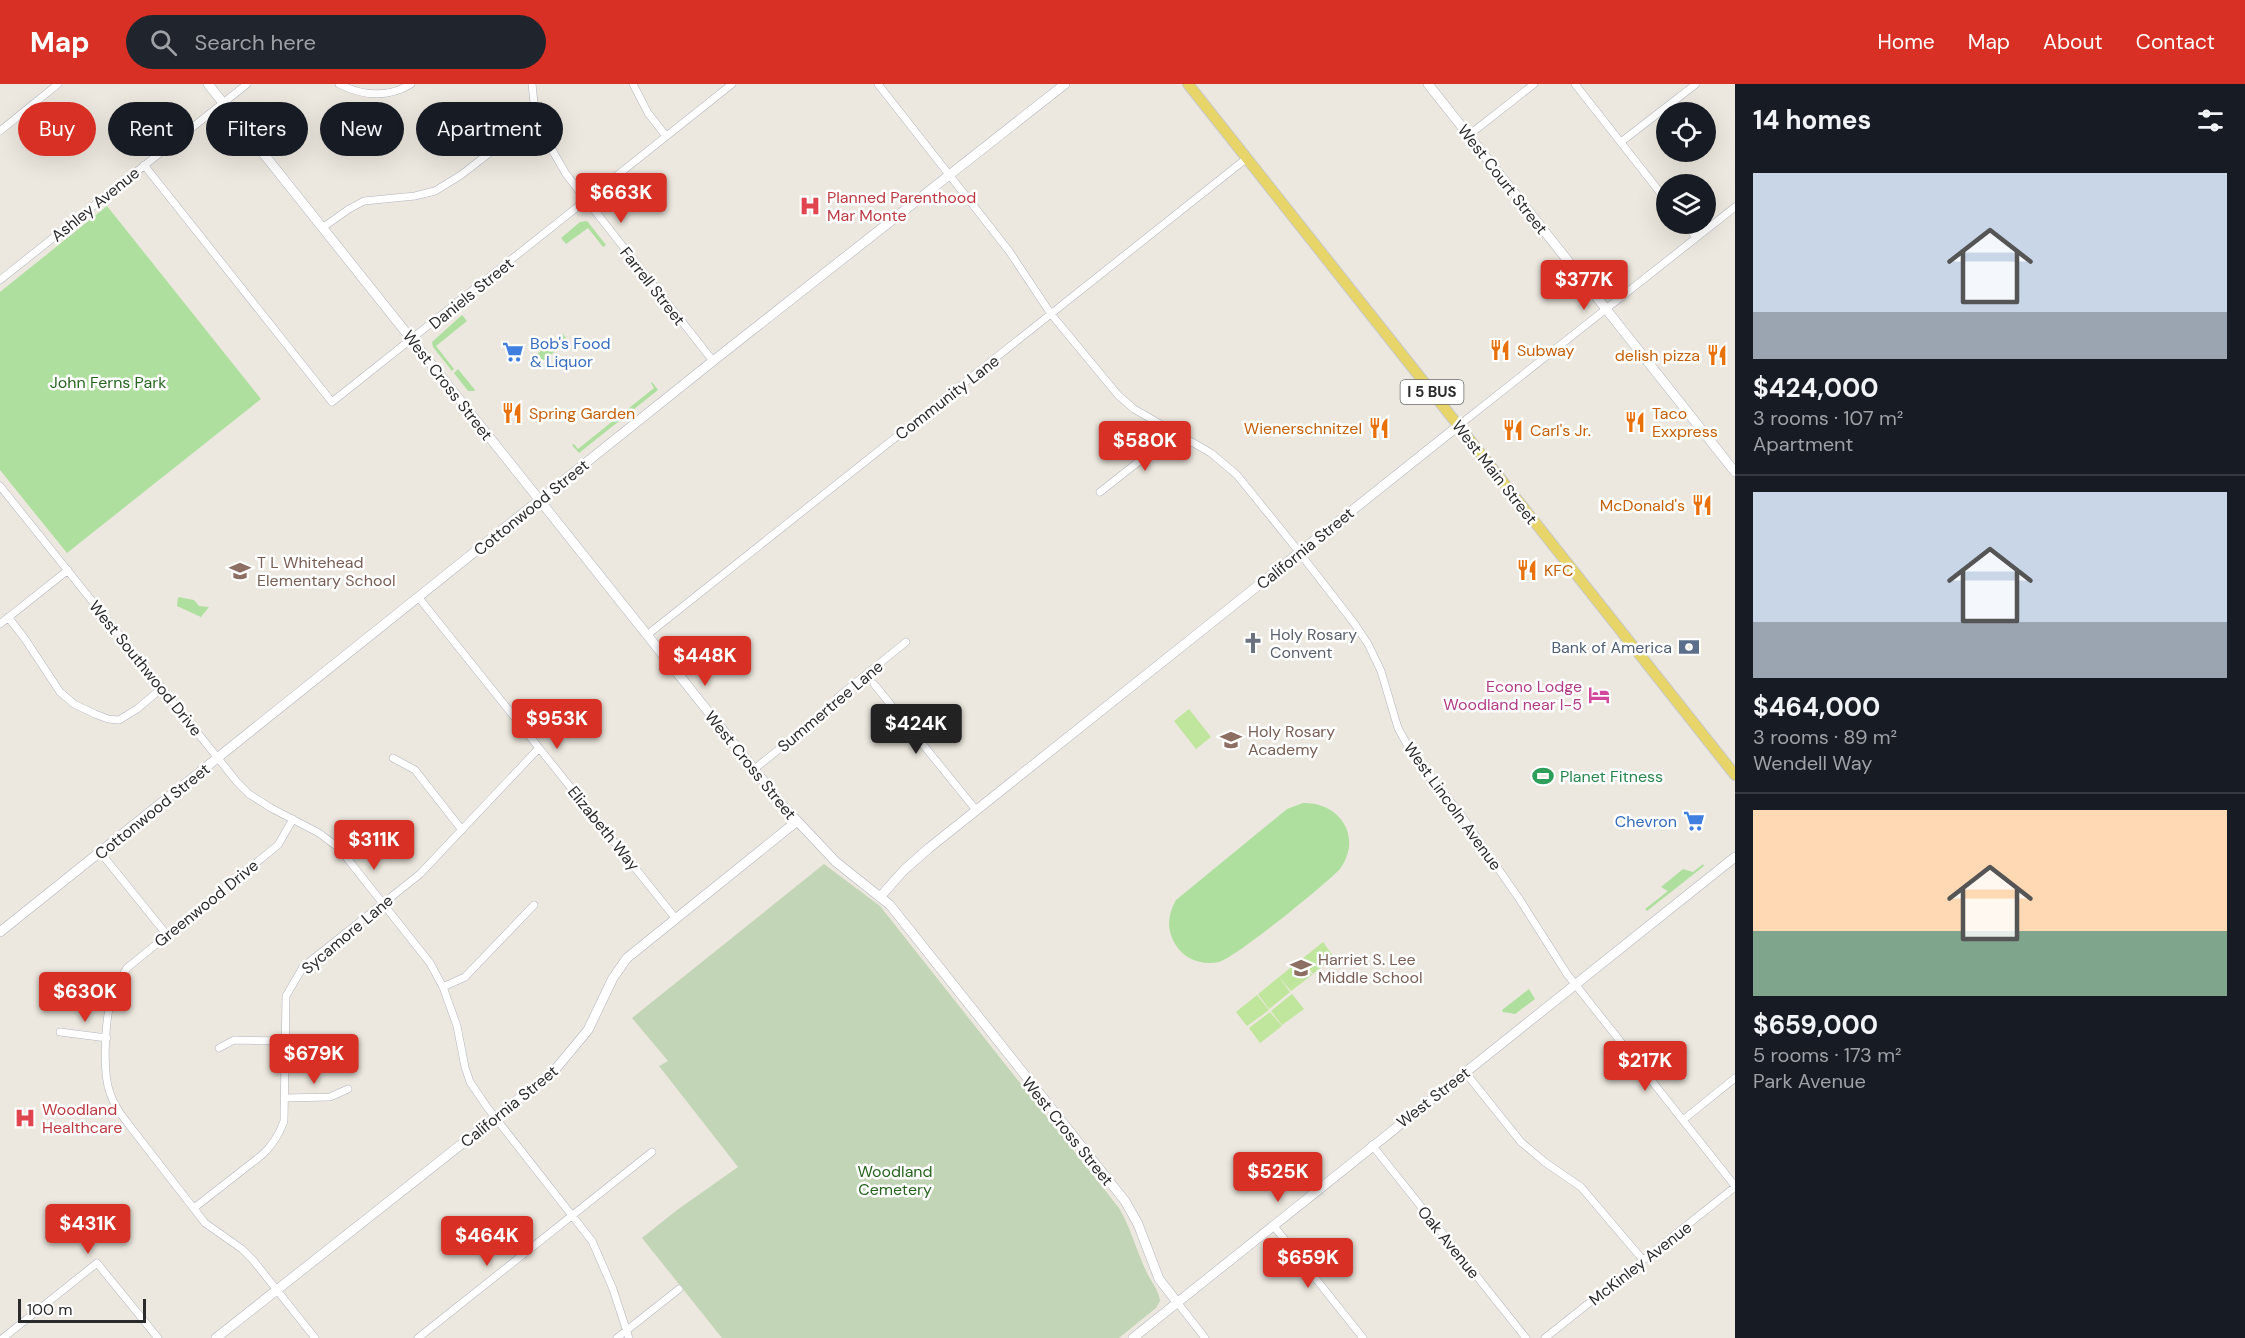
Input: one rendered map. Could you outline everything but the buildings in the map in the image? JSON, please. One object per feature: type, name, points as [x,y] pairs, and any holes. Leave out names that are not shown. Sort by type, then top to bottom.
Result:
[{"type":"main road","name":"West Main Street","points":[[1188,84],[1735,775]]},
{"type":"street","points":[[0,131],[56,84]]},
{"type":"street","name":"West Cross Street","points":[[208,84],[223,102]]},
{"type":"street","name":"Ashley Avenue","points":[[223,102],[247,84]]},
{"type":"street","points":[[339,84],[369,94],[387,93],[411,84]]},
{"type":"street","name":"Farrell Street","points":[[532,84],[534,102]]},
{"type":"street","points":[[633,84],[648,113],[666,136]]},
{"type":"street","name":"Daniels Street","points":[[144,165],[332,402],[732,84]]},
{"type":"street","name":"West Lincoln Avenue","points":[[878,84],[1009,251],[1051,314],[1118,395],[1134,409],[1211,453],[1238,475],[1299,552],[1368,644],[1381,671],[1398,728],[1410,748],[1495,864],[1574,984],[1735,1186]]},
{"type":"street","name":"Cottonwood Street","points":[[0,932],[713,361],[1065,84]]},
{"type":"street","name":"West Court Street","points":[[1428,84],[1735,472]]},
{"type":"street","points":[[1469,135],[1534,84]]},
{"type":"street","points":[[1575,84],[1656,187]]},
{"type":"street","points":[[1621,142],[1696,84]]},
{"type":"street","name":"Ashley Avenue","points":[[0,280],[206,116]]},
{"type":"street","name":"West Cross Street","points":[[265,156],[796,822],[842,868],[890,905],[926,949],[1125,1202],[1138,1224],[1159,1279],[1177,1302]]},
{"type":"street","points":[[322,228],[364,201],[415,196],[435,190],[461,175],[486,156]]},
{"type":"street","name":"Farrell Street","points":[[556,156],[566,174],[713,361]]},
{"type":"street","name":"Community Lane","points":[[647,635],[1247,158]]},
{"type":"street","name":"California Street","points":[[880,897],[915,860],[976,810],[1735,207]]},
{"type":"street","points":[[1100,492],[1175,433]]},
{"type":"street","name":"West Southwood Drive","points":[[0,486],[249,794],[330,839],[384,903],[430,963],[443,987],[457,1026],[470,1082],[592,1241],[602,1260],[628,1334]]},
{"type":"street","points":[[0,624],[68,570]]},
{"type":"street","name":"Elizabeth Way","points":[[419,598],[676,919]]},
{"type":"street","points":[[9,617],[60,692],[74,704],[95,714],[119,720],[137,709],[162,688]]},
{"type":"street","name":"Summertree Lane","points":[[753,770],[832,707],[838,697],[906,642]]},
{"type":"street","points":[[874,684],[976,810]]},
{"type":"street","name":"Sycamore Lane","points":[[194,1208],[271,1147],[279,1135],[284,1121],[286,996],[303,967],[428,867],[539,748]]},
{"type":"street","points":[[393,758],[415,770],[462,830]]},
{"type":"street","name":"Greenwood Drive","points":[[293,819],[278,844],[139,957],[119,980],[111,1000],[104,1060],[110,1092],[117,1109],[205,1222],[242,1249],[315,1338]]},
{"type":"street","name":"California Street","points":[[216,1338],[545,1079],[564,1061],[594,1021],[613,978],[622,964],[796,822]]},
{"type":"street","points":[[100,852],[167,935]]},
{"type":"street","name":"West Street","points":[[1133,1338],[1735,857]]},
{"type":"street","points":[[443,987],[465,976],[534,905]]},
{"type":"street","points":[[60,1032],[107,1038]]},
{"type":"street","points":[[219,1048],[234,1040],[284,1041]]},
{"type":"street","points":[[1464,1072],[1521,1142],[1546,1163],[1581,1187],[1643,1260]]},
{"type":"street","points":[[1683,1120],[1735,1078]]},
{"type":"street","points":[[284,1098],[330,1097],[348,1089]]},
{"type":"street","name":"Oak Avenue","points":[[1372,1145],[1526,1338]]},
{"type":"street","points":[[418,1338],[652,1152]]},
{"type":"street","name":"McKinley Avenue","points":[[1545,1338],[1735,1186]]},
{"type":"street","points":[[1273,1225],[1363,1338]]},
{"type":"street","points":[[3,1338],[97,1263],[158,1338]]},
{"type":"street","points":[[617,1338],[628,1334],[679,1289]]},
{"type":"street","points":[[1177,1302],[1205,1338]]},
{"type":"green space","name":"John Ferns Park","points":[[107,206],[261,399],[67,553],[0,470],[0,292]]},
{"type":"green space","points":[[586,221],[606,245],[603,247],[588,228],[566,244],[561,238],[580,222]]},
{"type":"green space","points":[[462,315],[467,321],[436,346],[454,369],[452,371],[433,347],[432,342]]},
{"type":"green space","points":[[563,334],[568,341],[543,361],[537,354]]},
{"type":"green space","points":[[458,369],[474,391],[468,391],[454,373]]},
{"type":"green space","points":[[652,382],[658,390],[579,453],[572,445],[574,444],[578,449],[654,388]]},
{"type":"green space","points":[[178,597],[194,600],[199,606],[209,607],[201,617],[177,606]]},
{"type":"green space","points":[[1189,709],[1211,737],[1196,749],[1174,721]]},
{"type":"green space","points":[[1303,803],[1328,808],[1344,824],[1349,845],[1347,857],[1340,869],[1280,920],[1243,948],[1219,962],[1200,962],[1183,954],[1175,944],[1169,927],[1171,911],[1176,900],[1287,809]]},
{"type":"green space","name":"Woodland Cemetery","points":[[824,864],[880,906],[1119,1208],[1160,1301],[1156,1308],[1119,1338],[722,1338],[642,1238],[738,1167],[659,1066],[668,1061],[632,1018]]},
{"type":"green space","points":[[1703,864],[1704,866],[1647,911],[1645,909],[1668,891],[1661,887],[1683,869],[1693,872]]},
{"type":"green space","points":[[1323,942],[1334,957],[1313,974],[1302,959]]},
{"type":"green space","points":[[1300,960],[1312,975],[1291,991],[1279,977]]},
{"type":"green space","points":[[1279,977],[1290,992],[1269,1009],[1258,994]]},
{"type":"green space","points":[[1529,989],[1535,999],[1515,1014],[1503,1012],[1502,1010]]},
{"type":"green space","points":[[1292,994],[1304,1009],[1282,1025],[1271,1011]]},
{"type":"green space","points":[[1257,995],[1269,1010],[1247,1026],[1236,1012]]},
{"type":"green space","points":[[1270,1012],[1282,1026],[1260,1043],[1249,1028]]},
{"type":"place","name":"Planned Parenthood Mar Monte","points":[[810,206]]},
{"type":"place","name":"Subway","points":[[1500,350]]},
{"type":"place","name":"Bob's Food & Liquor","points":[[513,352]]},
{"type":"place","name":"delish pizza","points":[[1717,355]]},
{"type":"place","name":"Spring Garden","points":[[512,413]]},
{"type":"place","name":"Taco Exxpress","points":[[1635,422]]},
{"type":"place","name":"Wienerschnitzel","points":[[1379,428]]},
{"type":"place","name":"Carl's Jr.","points":[[1513,430]]},
{"type":"place","name":"McDonald's","points":[[1702,505]]},
{"type":"place","name":"KFC","points":[[1527,570]]},
{"type":"place","name":"T L Whitehead Elementary School","points":[[240,571]]},
{"type":"place","name":"Holy Rosary Convent","points":[[1253,643]]},
{"type":"place","name":"Bank of America","points":[[1689,647]]},
{"type":"place","name":"Econo Lodge Woodland near I-5","points":[[1599,695]]},
{"type":"place","name":"Holy Rosary Academy","points":[[1231,740]]},
{"type":"place","name":"Planet Fitness","points":[[1543,776]]},
{"type":"place","name":"Chevron","points":[[1694,821]]},
{"type":"place","name":"Harriet S. Lee Middle School","points":[[1301,968]]},
{"type":"place","name":"Woodland Healthcare","points":[[25,1118]]}]
